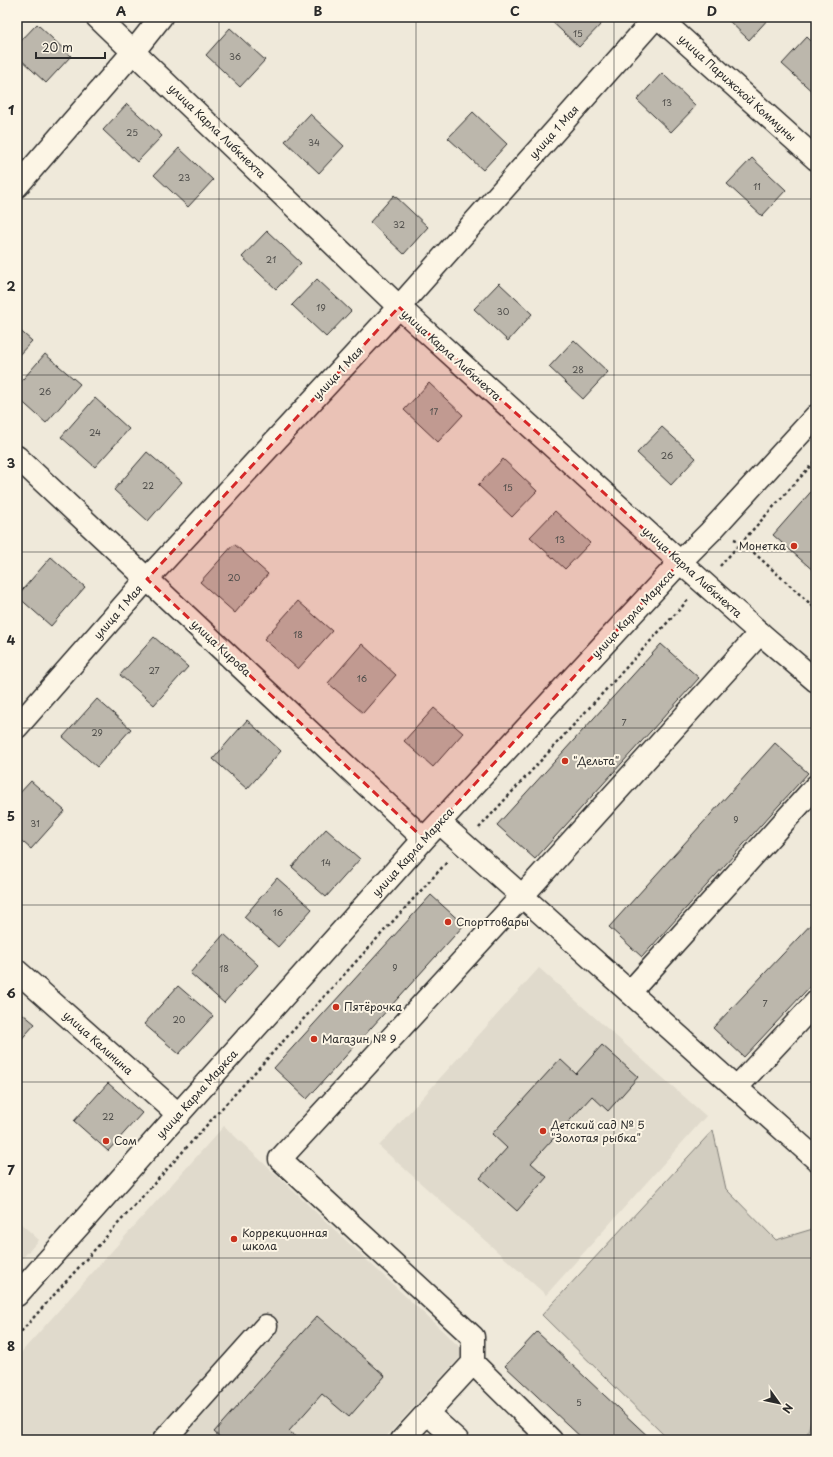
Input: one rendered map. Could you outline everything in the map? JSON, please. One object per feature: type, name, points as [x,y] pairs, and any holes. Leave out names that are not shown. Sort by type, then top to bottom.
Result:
[{"type":"street","name":"улица Карла Либкнехта","points":[[97,17],[399,307],[680,562],[816,681]]},
{"type":"street","points":[[17,186],[134,51],[161,17]]},
{"type":"street","name":"улица Парижской Коммуны","points":[[657,17],[816,158]]},
{"type":"street","name":"улица 1 Мая","points":[[17,727],[147,579],[399,307],[657,17]]},
{"type":"street","name":"улица Карла Маркса","points":[[17,1295],[424,839],[816,416]]},
{"type":"street","name":"улица Кирова","points":[[17,457],[424,839]]},
{"type":"street","points":[[402,1440],[473,1363],[473,1337],[280,1159],[522,896],[760,633]]},
{"type":"street","points":[[630,992],[816,786]]},
{"type":"street","points":[[440,823],[816,1159]]},
{"type":"street","name":"улица Калинина","points":[[17,971],[179,1115]]},
{"type":"street","points":[[736,1088],[816,1002]]},
{"type":"street","points":[[164,1440],[266,1326]]},
{"type":"street","points":[[473,1363],[552,1440]]},
{"type":"street","points":[[427,1413],[457,1440]]},
{"type":"path","points":[[17,1336],[223,1107],[816,460]]},
{"type":"path","points":[[710,532],[742,542],[816,609]]},
{"type":"highlighted area","points":[[399,307],[680,562],[424,839],[147,579]]},
{"type":"shaded area","name":"Детский сад № 5 \"Золотая рыбка\"","points":[[539,968],[706,1116],[546,1295],[379,1146]]},
{"type":"shaded area","name":"Коррекционная школа","points":[[224,1126],[465,1352],[383,1440],[28,1440],[17,1430],[17,1357]]},
{"type":"shaded area","points":[[713,1130],[726,1189],[776,1240],[816,1228],[816,1400],[806,1440],[669,1440],[542,1315]]},
{"type":"shaded area","points":[[17,1220],[39,1240],[17,1264]]},
{"type":"building","points":[[547,17],[600,17],[604,21],[579,47]]},
{"type":"building","points":[[725,17],[770,17],[749,40]]},
{"type":"building","points":[[37,24],[71,56],[46,83],[17,56],[17,45]]},
{"type":"building","points":[[230,28],[265,60],[240,87],[206,55]]},
{"type":"building","points":[[807,37],[816,46],[816,95],[782,64]]},
{"type":"building","points":[[662,73],[696,106],[671,132],[637,100]]},
{"type":"building","points":[[127,104],[162,136],[137,162],[103,130]]},
{"type":"building","points":[[473,112],[507,144],[483,170],[448,138]]},
{"type":"building","points":[[310,114],[344,146],[319,173],[285,141]]},
{"type":"building","points":[[179,148],[213,180],[188,207],[154,175]]},
{"type":"building","points":[[752,158],[786,190],[762,216],[727,184]]},
{"type":"building","points":[[394,195],[428,227],[404,254],[370,222]]},
{"type":"building","points":[[267,231],[301,263],[276,289],[242,257]]},
{"type":"building","points":[[317,279],[351,311],[326,337],[292,305]]},
{"type":"building","points":[[499,283],[532,314],[508,341],[474,309]]},
{"type":"building","points":[[17,328],[32,341],[17,357]]},
{"type":"building","points":[[574,340],[608,372],[583,399],[549,367]]},
{"type":"building","points":[[45,354],[80,384],[46,423],[17,397],[17,386]]},
{"type":"building","points":[[429,383],[463,415],[438,442],[404,410]]},
{"type":"building","points":[[95,398],[129,429],[95,467],[61,437]]},
{"type":"building","points":[[662,427],[696,458],[671,485],[637,453]]},
{"type":"building","points":[[147,452],[182,482],[148,521],[114,490]]},
{"type":"building","points":[[503,459],[537,491],[512,517],[478,485]]},
{"type":"building","points":[[816,486],[816,573],[773,535]]},
{"type":"building","points":[[555,511],[590,543],[565,569],[530,537]]},
{"type":"building","points":[[234,544],[268,574],[235,613],[200,582]]},
{"type":"building","points":[[51,557],[85,587],[51,626],[17,596]]},
{"type":"building","points":[[298,601],[332,631],[298,669],[264,639]]},
{"type":"building","points":[[154,637],[188,667],[154,705],[120,675]]},
{"type":"building","points":[[362,644],[396,675],[363,713],[328,683]]},
{"type":"building","points":[[661,644],[699,678],[535,859],[497,825]]},
{"type":"building","points":[[97,699],[131,729],[97,767],[63,737]]},
{"type":"building","points":[[434,708],[463,733],[433,767],[404,741]]},
{"type":"building","points":[[247,720],[281,751],[247,789],[213,759]]},
{"type":"building","points":[[775,743],[808,773],[642,957],[609,927]]},
{"type":"building","points":[[31,781],[65,811],[31,849],[17,837],[17,796]]},
{"type":"building","points":[[326,829],[360,859],[326,897],[292,867]]},
{"type":"building","points":[[277,878],[312,909],[278,947],[244,917]]},
{"type":"building","points":[[431,895],[464,925],[307,1099],[274,1068]]},
{"type":"building","points":[[816,919],[816,980],[744,1057],[713,1028]]},
{"type":"building","points":[[224,934],[258,965],[224,1003],[190,973]]},
{"type":"building","points":[[178,986],[213,1016],[179,1054],[144,1024]]},
{"type":"building","points":[[17,1009],[35,1024],[17,1044]]},
{"type":"building","points":[[602,1045],[638,1077],[608,1111],[592,1096],[531,1163],[547,1177],[517,1211],[480,1178],[507,1148],[492,1134],[560,1059],[576,1074]]},
{"type":"building","points":[[108,1083],[142,1113],[108,1151],[74,1121]]},
{"type":"building","points":[[317,1316],[385,1376],[349,1417],[322,1394],[289,1431],[299,1440],[223,1440],[214,1432]]},
{"type":"building","points":[[537,1332],[652,1440],[584,1440],[505,1366]]},
{"type":"place","name":"Монетка","points":[[794,546]]},
{"type":"place","name":"\"Дельта\"","points":[[565,761]]},
{"type":"place","name":"Спорттовары","points":[[448,922]]},
{"type":"place","name":"Пятёрочка","points":[[336,1007]]},
{"type":"place","name":"Магазин № 9","points":[[314,1039]]},
{"type":"place","name":"Детский сад № 5 \"Золотая рыбка\"","points":[[543,1131]]},
{"type":"place","name":"Сом","points":[[106,1141]]},
{"type":"place","name":"Коррекционная школа","points":[[234,1239]]}]
